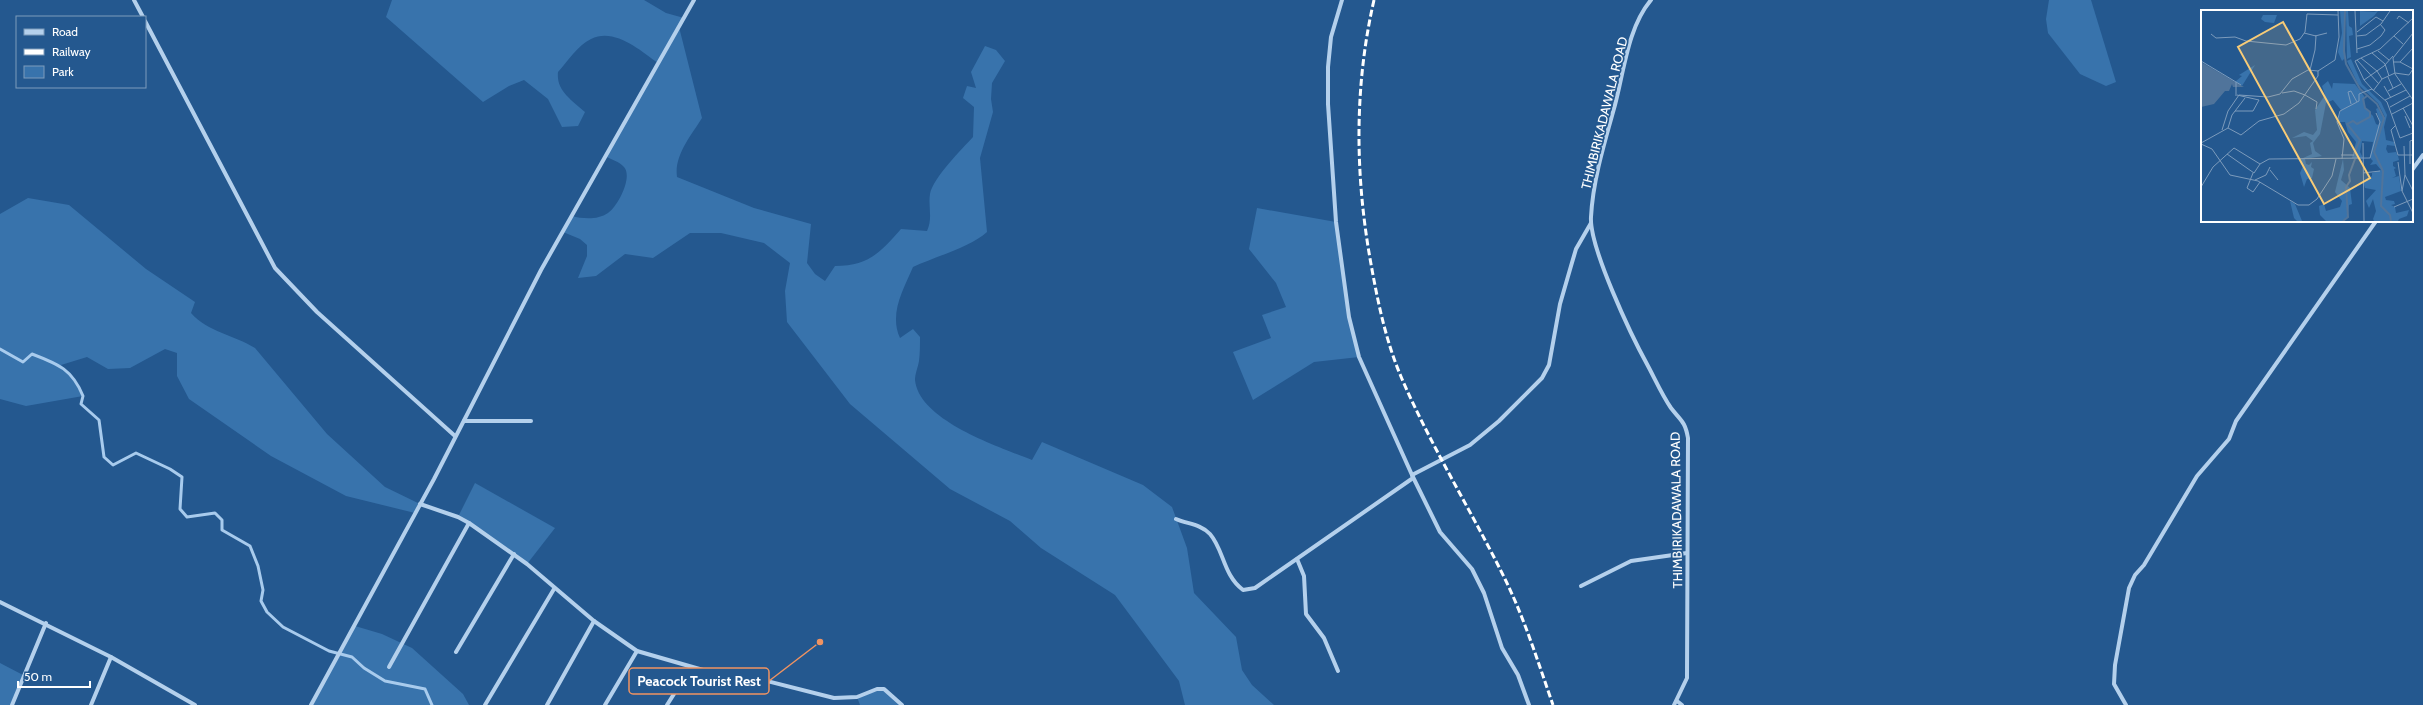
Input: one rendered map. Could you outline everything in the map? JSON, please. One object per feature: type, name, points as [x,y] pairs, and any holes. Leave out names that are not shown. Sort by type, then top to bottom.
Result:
[{"type":"street","points":[[134,0],[142,16]]},
{"type":"street","points":[[311,705],[344,647],[464,421],[541,270],[694,0]]},
{"type":"street","points":[[1342,0],[1331,37],[1328,67],[1328,104],[1336,222],[1349,313],[1359,357],[1412,477],[1440,532],[1472,569],[1484,593],[1502,648],[1518,675],[1529,705]]},
{"type":"street","name":"THIMBIRIKADAWALA ROAD","points":[[1651,0],[1647,2],[1635,28],[1603,149],[1591,223],[1592,233],[1616,298],[1645,360],[1671,408],[1681,418],[1686,427],[1688,438],[1687,678],[1676,703]]},
{"type":"street","points":[[146,23],[275,268],[317,312],[456,436]]},
{"type":"street","points":[[2413,169],[2423,154]]},
{"type":"street","points":[[2126,705],[2114,684],[2115,665],[2129,588],[2135,575],[2144,565],[2197,476],[2229,439],[2236,421],[2375,222]]},
{"type":"street","points":[[1176,519],[1195,524],[1210,534],[1234,583],[1243,590],[1255,588],[1412,477],[1470,445],[1499,421],[1542,378],[1549,365],[1560,304],[1576,249],[1591,223]]},
{"type":"street","points":[[464,421],[531,421]]},
{"type":"street","points":[[420,504],[458,517],[469,523],[514,554],[594,621],[637,651],[702,670],[755,678],[834,698],[857,697],[877,689],[884,689],[902,705]]},
{"type":"street","points":[[389,667],[469,523]]},
{"type":"street","points":[[1581,586],[1631,561],[1687,553]]},
{"type":"street","points":[[456,652],[514,554]]},
{"type":"street","points":[[1297,559],[1304,576],[1306,614],[1324,638],[1338,671]]},
{"type":"street","points":[[485,705],[554,589]]},
{"type":"street","points":[[0,602],[46,623],[111,657],[195,705]]},
{"type":"street","points":[[547,705],[594,621]]},
{"type":"street","points":[[12,705],[46,623]]},
{"type":"street","points":[[605,705],[637,651]]},
{"type":"street","points":[[91,705],[111,657]]},
{"type":"street","points":[[667,705],[684,678],[702,670]]},
{"type":"street","points":[[1676,703],[1682,705]]},
{"type":"green space","points":[[392,0],[644,0],[666,13],[684,18],[679,27],[702,118],[688,139],[681,153],[678,161],[677,177],[754,208],[811,224],[807,263],[815,274],[825,281],[835,266],[856,264],[865,261],[880,251],[901,229],[927,231],[930,222],[930,194],[932,187],[948,164],[973,137],[974,107],[963,98],[967,86],[976,88],[971,72],[985,46],[996,50],[1005,61],[992,83],[991,99],[993,112],[980,158],[987,232],[962,247],[913,267],[902,293],[897,311],[897,329],[900,338],[913,329],[920,337],[919,361],[915,380],[920,395],[930,408],[945,420],[982,440],[1032,460],[1042,442],[1143,485],[1172,507],[1187,548],[1194,593],[1236,637],[1242,670],[1252,685],[1274,705],[1185,705],[1179,681],[1115,595],[1041,548],[1010,521],[950,489],[850,404],[787,322],[785,291],[790,263],[764,243],[721,233],[690,233],[653,258],[625,254],[596,276],[578,278],[587,256],[587,245],[580,239],[563,232],[572,216],[581,218],[600,217],[608,213],[620,198],[626,184],[626,172],[624,167],[605,156],[658,63],[635,47],[618,38],[600,36],[586,42],[577,49],[558,72],[558,79],[562,90],[585,112],[578,126],[562,127],[548,99],[524,80],[509,86],[483,102],[386,17]]},
{"type":"green space","points":[[2049,0],[2091,0],[2116,82],[2106,86],[2080,74],[2048,33],[2046,19]]},
{"type":"green space","points":[[28,198],[69,205],[146,269],[195,302],[191,313],[205,325],[255,348],[327,434],[385,487],[420,504],[415,513],[346,496],[271,456],[189,399],[177,376],[177,353],[165,349],[130,368],[108,369],[87,357],[61,365],[72,375],[83,396],[26,406],[0,399],[0,214]]},
{"type":"green space","points":[[1257,208],[1336,222],[1349,317],[1359,357],[1314,362],[1253,400],[1233,352],[1271,338],[1262,315],[1286,307],[1276,283],[1249,249]]},
{"type":"green space","points":[[475,483],[555,528],[527,564],[458,517]]},
{"type":"green space","points":[[355,626],[382,634],[412,648],[463,694],[469,705],[311,705]]},
{"type":"green space","points":[[0,663],[23,675],[10,705],[0,705]]},
{"type":"green space","points":[[884,689],[902,705],[860,705],[857,697]]},
{"type":"waterway","points":[[0,349],[23,362],[32,354],[57,365],[69,373],[79,387],[83,396],[81,404],[99,420],[104,457],[113,465],[136,453],[170,469],[182,477],[180,509],[187,517],[215,513],[222,520],[222,530],[250,546],[258,566],[263,590],[261,601],[267,612],[283,627],[329,651],[352,657],[364,668],[385,681],[425,689],[432,705]]},
{"type":"railway","points":[[1374,0],[1367,33],[1363,66],[1359,132],[1362,198],[1366,231],[1383,322],[1396,365],[1414,405],[1512,594],[1531,641],[1553,705]]},
{"type":"place","name":"Peacock Tourist Rest","points":[[820,642]]}]
